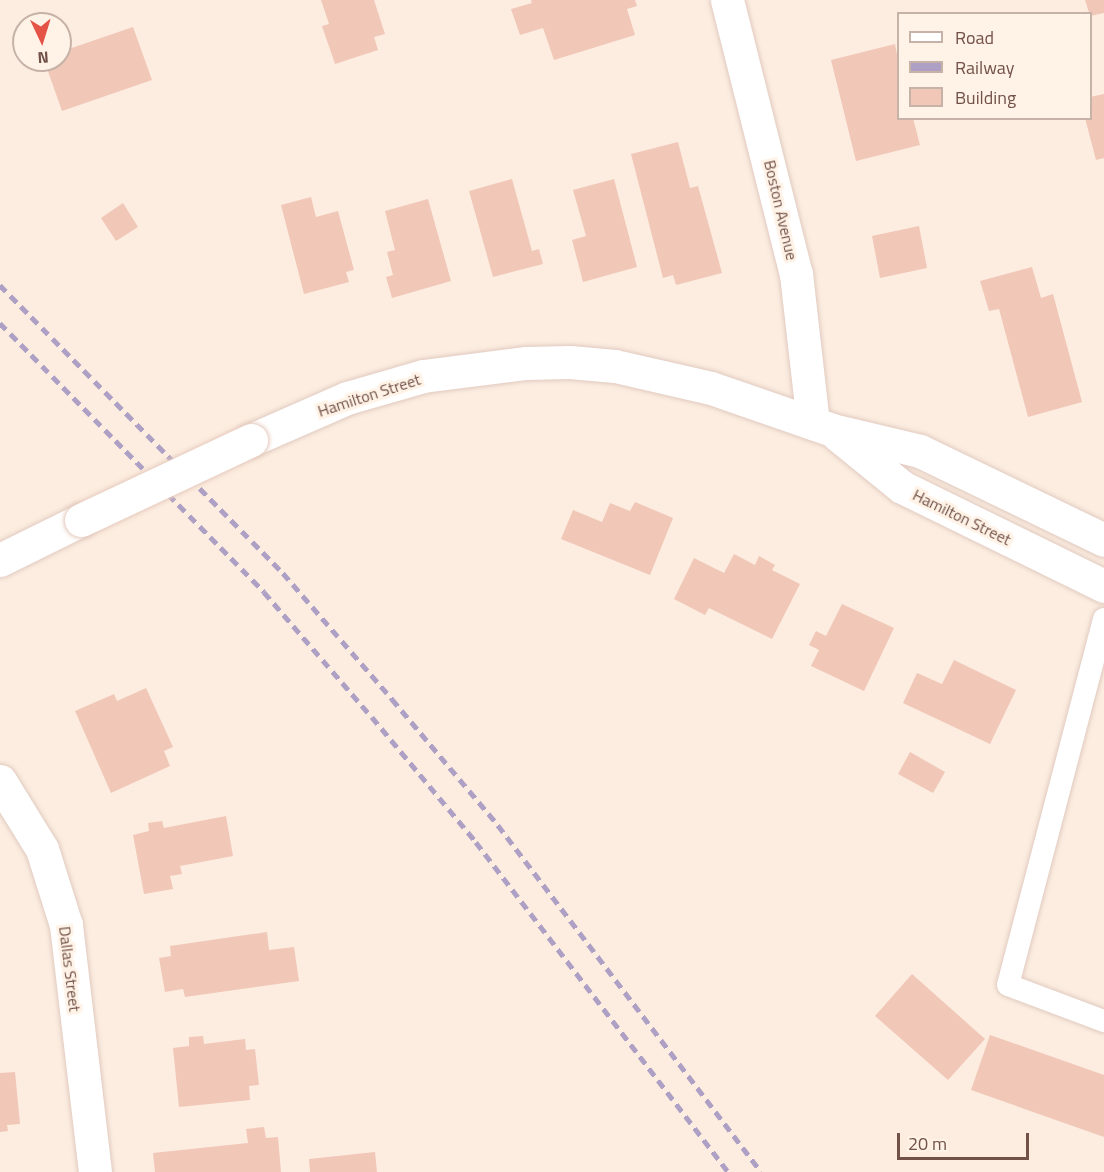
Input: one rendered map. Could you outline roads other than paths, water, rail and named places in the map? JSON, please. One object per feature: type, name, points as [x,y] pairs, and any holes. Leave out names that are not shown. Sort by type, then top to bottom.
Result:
[{"type":"main road","name":"Boston Avenue","points":[[727,0],[770,162],[796,274],[822,427]]},
{"type":"main road","name":"Hamilton Street","points":[[0,560],[251,440],[347,398],[395,382],[452,371],[526,363],[570,362],[615,366],[663,376],[749,400],[822,427],[920,451],[1104,540]]},
{"type":"main road","name":"Hamilton Street","points":[[822,427],[902,487],[1104,586]]},
{"type":"main road","name":"Dallas Street","points":[[0,781],[42,849],[66,925],[95,1172]]},
{"type":"lane","points":[[1104,619],[1008,984],[1104,1021]]},
{"type":"railway","points":[[0,285],[283,573],[392,699],[498,825],[761,1172]]},
{"type":"railway","points":[[0,323],[264,592],[372,717],[476,842],[728,1172]]}]
